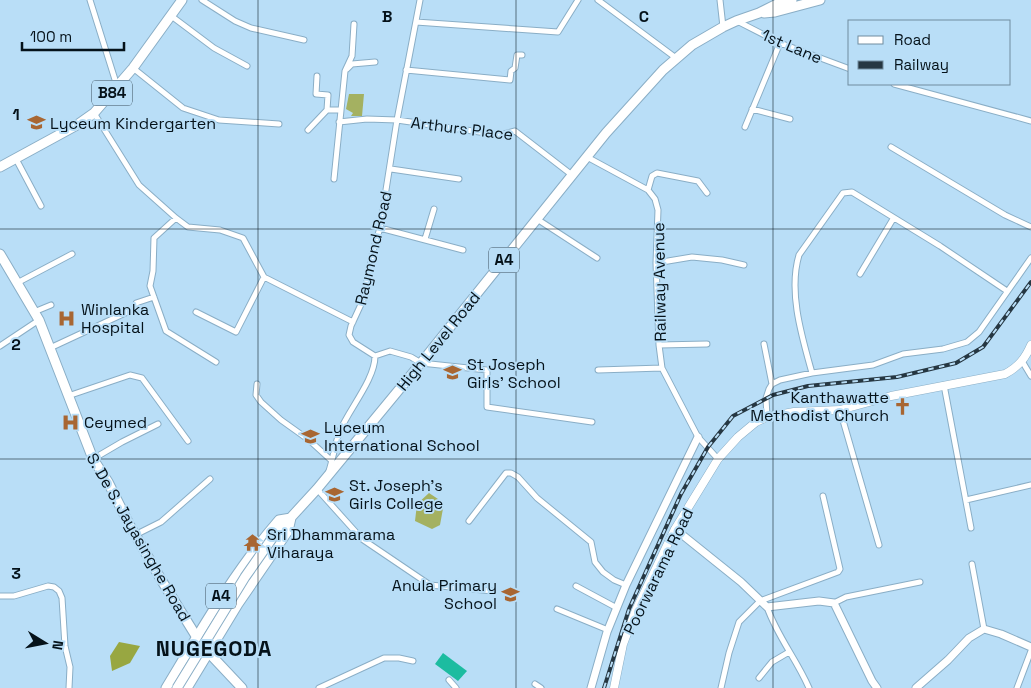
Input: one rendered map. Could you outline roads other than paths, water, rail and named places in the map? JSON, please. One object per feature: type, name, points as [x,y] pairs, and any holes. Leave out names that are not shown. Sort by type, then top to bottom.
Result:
[{"type":"main road","name":"High Level Road","points":[[176,688],[245,577],[274,537],[317,489],[421,363],[587,156],[663,70],[692,45],[736,20],[759,13],[777,4],[820,0]]},
{"type":"main road","name":"B84","points":[[0,168],[77,125],[94,113],[133,68],[179,1]]},
{"type":"main road","name":"S. De S. Jayasinghe Road","points":[[0,254],[36,316],[93,459],[108,482],[135,535],[194,633],[208,653],[242,688]]},
{"type":"main road","points":[[767,417],[794,412],[840,410],[891,396],[1005,374],[1022,362],[1031,345]]},
{"type":"main road","name":"Poorwarama Road","points":[[614,688],[622,644],[636,610],[675,529],[718,460],[738,437],[756,422],[767,417]]},
{"type":"main road","name":"A4","points":[[166,688],[194,633],[246,560],[279,520],[291,518],[288,531],[238,604],[190,684]]},
{"type":"main road","points":[[222,594],[238,604]]},
{"type":"main road","points":[[176,671],[190,684]]},
{"type":"street","points":[[90,0],[118,87]]},
{"type":"street","points":[[202,0],[234,21],[251,28],[304,40]]},
{"type":"street","name":"Raymond Road","points":[[375,356],[353,342],[349,335],[363,300],[373,251],[380,228],[391,169],[397,120],[420,0]]},
{"type":"street","points":[[416,22],[558,32],[578,0]]},
{"type":"street","points":[[598,0],[676,58]]},
{"type":"street","points":[[720,0],[723,27]]},
{"type":"street","points":[[170,15],[214,48],[247,66]]},
{"type":"street","name":"1st Lane","points":[[736,20],[780,43],[848,68]]},
{"type":"street","points":[[334,179],[345,71],[352,56],[354,24]]},
{"type":"street","points":[[745,127],[780,43]]},
{"type":"street","points":[[406,70],[510,80],[511,71],[515,68],[518,55],[522,55]]},
{"type":"street","points":[[345,71],[352,64],[375,62]]},
{"type":"street","points":[[133,68],[183,108],[219,120],[279,124]]},
{"type":"street","points":[[308,130],[327,110],[328,95],[316,94],[317,76]]},
{"type":"street","points":[[898,85],[1031,120]]},
{"type":"street","points":[[752,109],[790,119]]},
{"type":"street","points":[[327,110],[340,110]]},
{"type":"street","points":[[94,113],[139,185],[176,218],[188,227],[220,230],[244,238],[264,277],[353,322]]},
{"type":"street","name":"Arthurs Place","points":[[339,122],[367,119],[397,120],[500,135],[515,131],[572,175]]},
{"type":"street","points":[[891,147],[1005,215],[1031,227]]},
{"type":"street","points":[[587,156],[648,190],[652,176],[657,173],[698,180],[707,193]]},
{"type":"street","points":[[16,159],[41,206]]},
{"type":"street","points":[[391,169],[459,179]]},
{"type":"street","name":"Railway Avenue","points":[[648,190],[656,199],[658,210],[656,263],[659,344],[662,368],[698,437],[718,460]]},
{"type":"street","points":[[812,373],[799,327],[795,280],[796,266],[799,255],[843,193],[852,192],[940,246],[1007,291]]},
{"type":"street","points":[[425,240],[434,209]]},
{"type":"street","points":[[176,218],[154,238],[153,271],[150,286],[166,331],[216,362]]},
{"type":"street","points":[[860,274],[893,218]]},
{"type":"street","points":[[536,219],[597,258]]},
{"type":"street","points":[[380,228],[463,250]]},
{"type":"street","points":[[17,283],[72,254]]},
{"type":"street","points":[[656,263],[692,258],[722,260],[744,265]]},
{"type":"street","points":[[767,417],[766,398],[769,389],[772,384],[780,380],[812,373],[873,365],[903,354],[943,349],[967,342],[979,332],[1031,258]]},
{"type":"street","points":[[196,312],[236,332],[264,277]]},
{"type":"street","points":[[49,348],[70,340],[136,308],[136,303],[154,297]]},
{"type":"street","points":[[0,346],[50,305]]},
{"type":"street","points":[[659,344],[708,344]]},
{"type":"street","points":[[764,344],[772,384]]},
{"type":"street","points":[[328,474],[339,433],[371,372],[375,356],[390,351],[411,357],[421,363],[487,370],[488,407],[592,422]]},
{"type":"street","points":[[1022,362],[1031,376]]},
{"type":"street","points":[[598,370],[662,368]]},
{"type":"street","points":[[68,396],[130,375],[142,378],[188,441]]},
{"type":"street","points":[[257,384],[256,394],[261,402],[281,420],[310,440],[332,461]]},
{"type":"street","points":[[944,385],[971,528]]},
{"type":"street","points":[[840,410],[880,545]]},
{"type":"street","points":[[93,459],[158,424]]},
{"type":"street","points":[[591,688],[608,630],[626,585],[698,437]]},
{"type":"street","points":[[469,522],[506,473],[511,473],[518,477],[537,498],[590,542],[595,562],[603,572],[614,580],[626,585]]},
{"type":"street","points":[[135,535],[161,522],[210,479]]},
{"type":"street","points":[[966,500],[1031,485]]},
{"type":"street","points":[[317,489],[362,539],[430,585],[493,591]]},
{"type":"street","points":[[721,688],[739,622],[760,601],[838,572],[840,569],[823,496]]},
{"type":"street","points":[[675,529],[741,582],[767,607],[773,625],[800,667],[809,688]]},
{"type":"street","points":[[972,564],[984,629]]},
{"type":"street","points":[[767,607],[820,601],[834,602],[846,597],[920,582]]},
{"type":"street","points":[[0,596],[14,596],[48,586],[54,587],[58,591],[62,598],[65,646],[70,667],[69,688]]},
{"type":"street","points":[[576,586],[617,608]]},
{"type":"street","points":[[834,602],[872,682],[877,688]]},
{"type":"street","points":[[557,609],[608,630]]},
{"type":"street","points":[[916,688],[948,660],[969,638],[984,629],[1031,647]]},
{"type":"street","points":[[1017,688],[1031,651]]},
{"type":"street","points":[[759,678],[772,662],[789,652]]},
{"type":"street","points":[[319,688],[384,658],[399,658],[413,662]]},
{"type":"street","points":[[449,680],[456,688]]},
{"type":"street","points":[[535,684],[541,688]]},
{"type":"railway","points":[[604,688],[629,609],[681,494],[708,447],[733,416],[773,395],[808,386],[897,377],[956,363],[983,347],[1031,282]]},
{"type":"place","name":"Lyceum Kindergarten","points":[[36,123]]},
{"type":"place","name":"Winlanka Hospital","points":[[67,318]]},
{"type":"place","name":"St Joseph Girls' School","points":[[453,373]]},
{"type":"place","name":"Kanthawatte Methodist Church","points":[[903,406]]},
{"type":"place","name":"Ceymed","points":[[70,422]]},
{"type":"place","name":"Lyceum International School","points":[[310,436]]},
{"type":"place","name":"St. Joseph's Girls College","points":[[335,494]]},
{"type":"place","name":"Sri Dhammarama Viharaya","points":[[253,543]]},
{"type":"place","name":"Anula Primary School","points":[[511,594]]},
{"type":"district","name":"NUGEGODA","points":[[214,649]]}]
